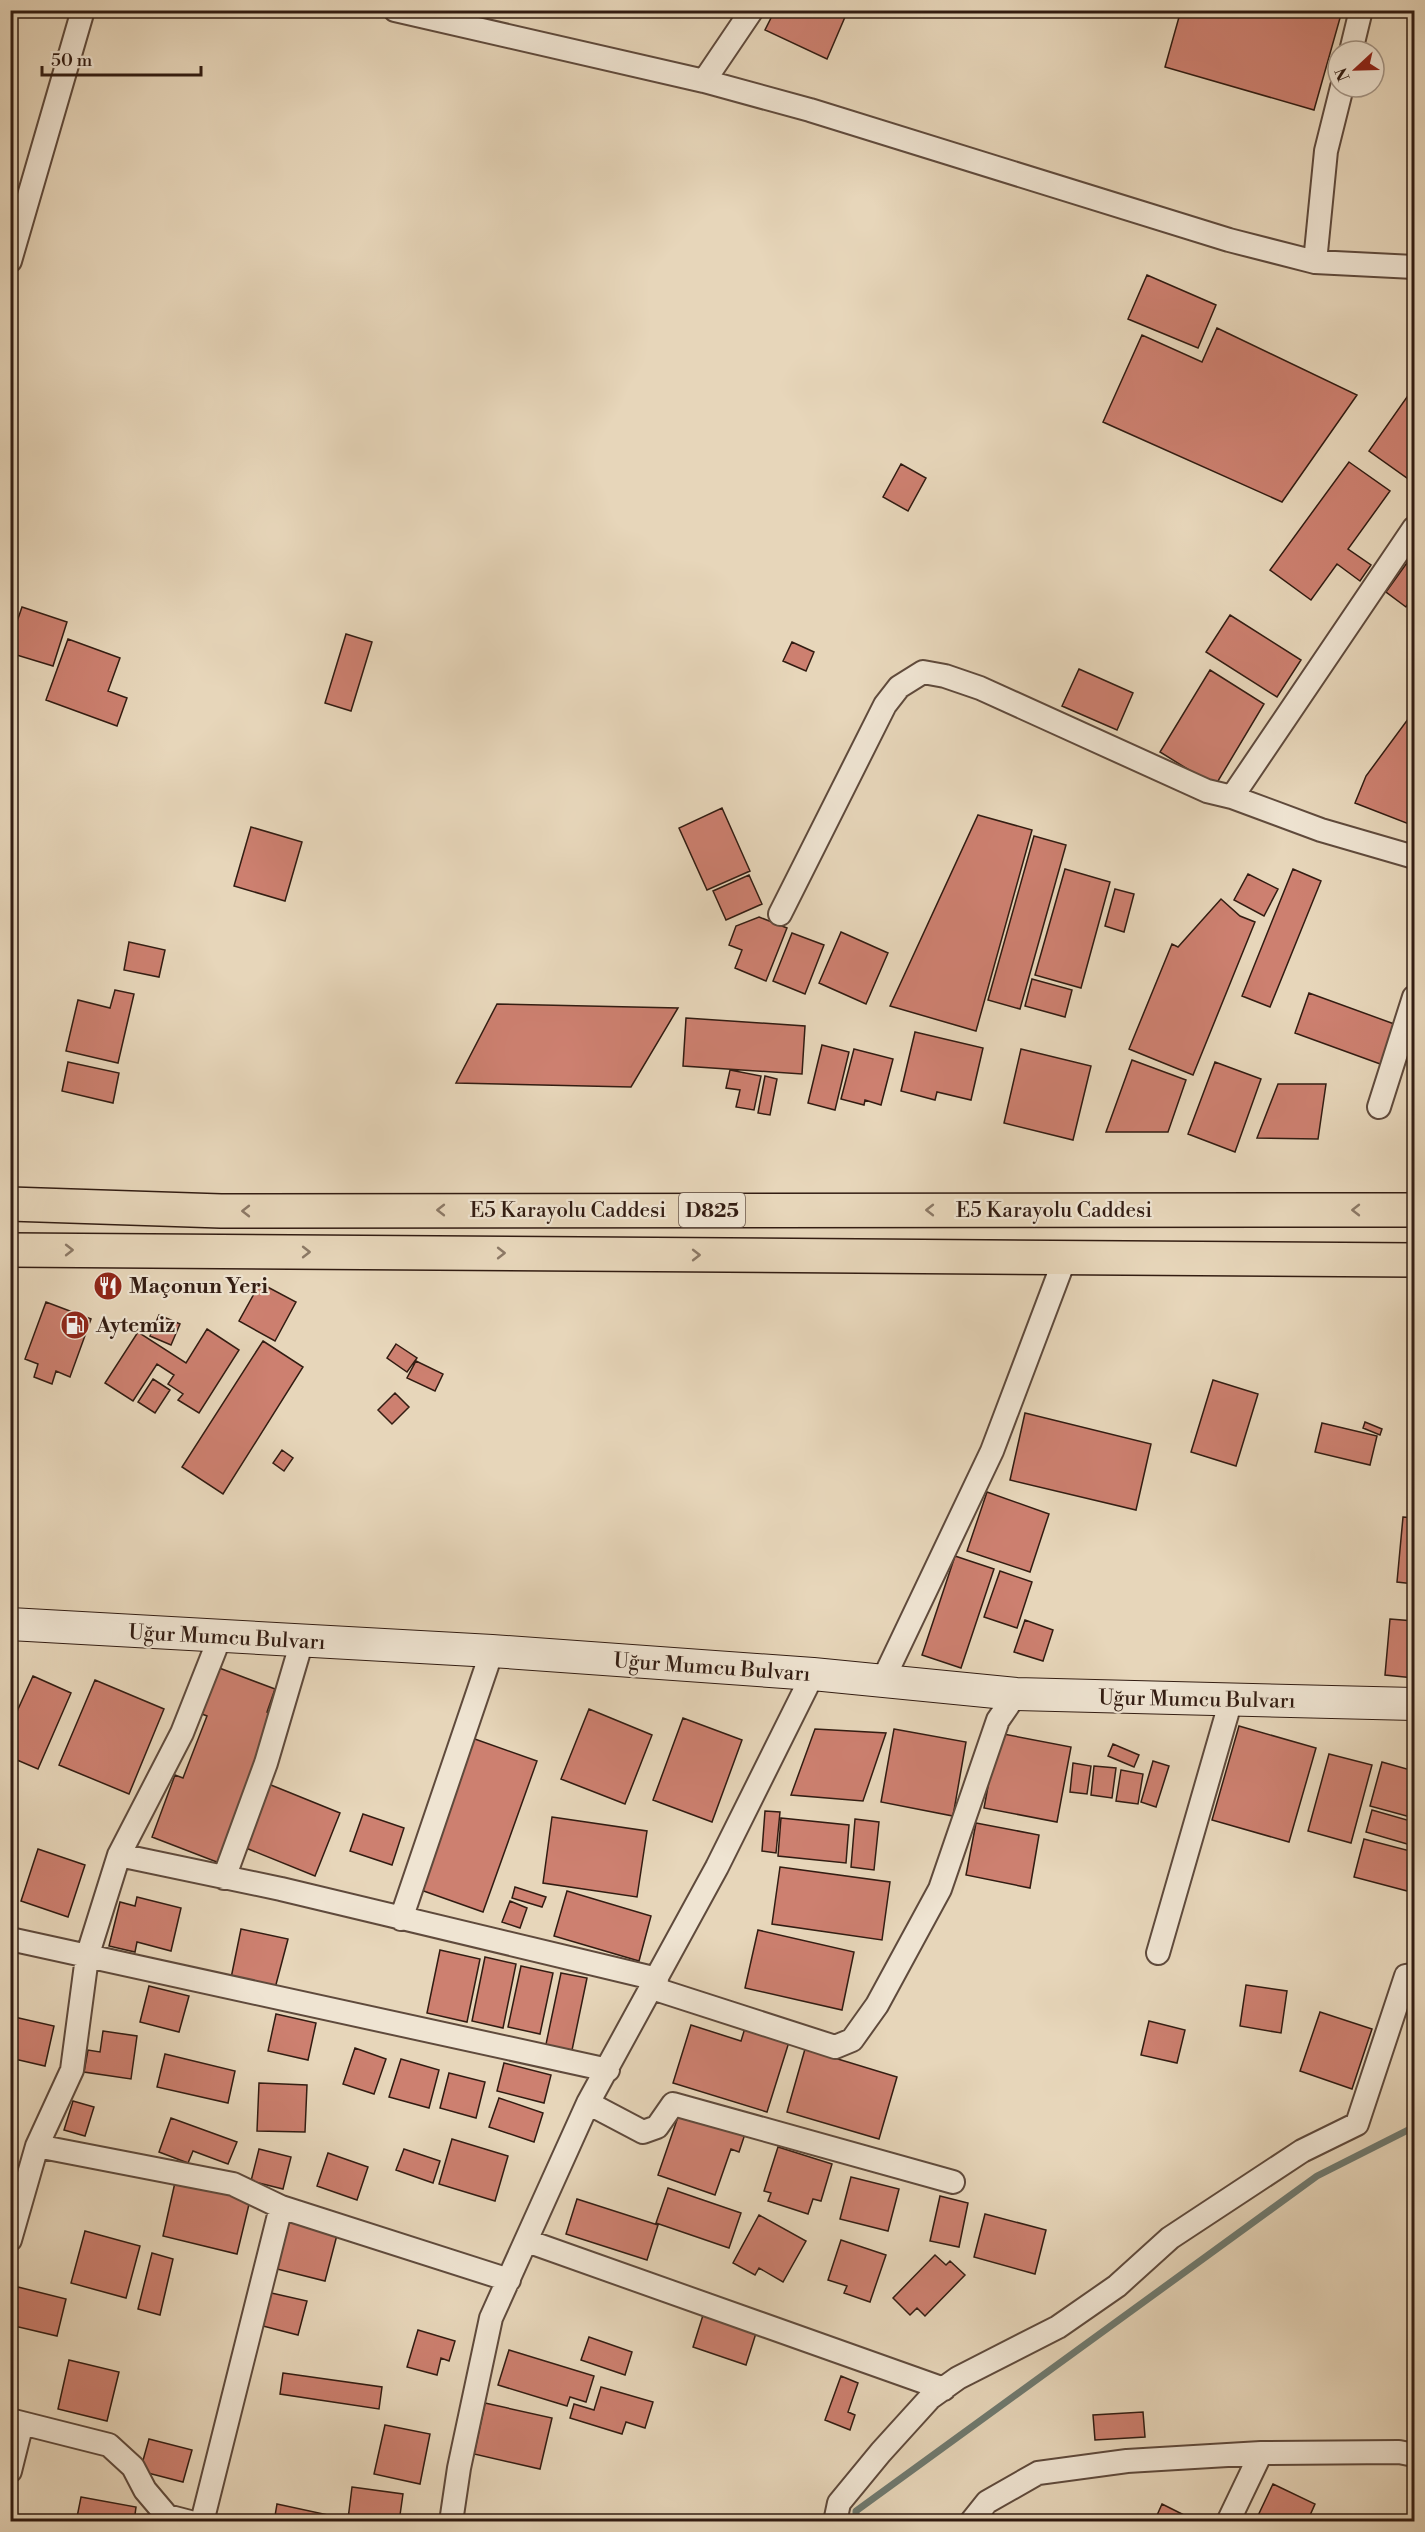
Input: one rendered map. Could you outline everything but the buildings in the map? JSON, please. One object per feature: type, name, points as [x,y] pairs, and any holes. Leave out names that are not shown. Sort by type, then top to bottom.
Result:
[{"type":"highway","name":"E5 Karayolu Caddesi","points":[[10,1204],[221,1210],[1414,1210]]},
{"type":"highway","name":"E5 Karayolu Caddesi","points":[[10,1250],[1414,1260]]},
{"type":"street","points":[[12,251],[83,10]]},
{"type":"street","points":[[395,10],[704,81],[810,110],[1229,240],[1315,262],[1414,267]]},
{"type":"street","points":[[704,81],[752,10]]},
{"type":"street","points":[[1354,39],[1361,10]]},
{"type":"street","points":[[1315,262],[1326,151],[1339,99]]},
{"type":"street","points":[[1232,797],[1414,528]]},
{"type":"street","points":[[780,914],[885,705],[899,687],[923,672],[945,676],[980,688],[1207,791],[1232,797],[1321,830],[1414,856]]},
{"type":"street","points":[[1379,1107],[1414,997]]},
{"type":"street","points":[[882,1682],[992,1451],[1065,1258]]},
{"type":"street","name":"Uğur Mumcu Bulvarı","points":[[10,1624],[492,1651],[813,1674],[1016,1694],[1414,1704]]},
{"type":"street","points":[[10,2240],[37,2146],[72,2070],[87,1957],[119,1855],[182,1733],[220,1637]]},
{"type":"street","points":[[224,1878],[266,1763],[302,1641]]},
{"type":"street","points":[[401,1919],[492,1651]]},
{"type":"street","points":[[451,2522],[459,2468],[491,2318],[588,2103],[717,1867],[813,1674]]},
{"type":"street","points":[[119,1855],[401,1919],[655,1984],[835,2047],[852,2040],[876,2005],[940,1889],[998,1720],[1016,1694]]},
{"type":"street","points":[[1158,1953],[1231,1700]]},
{"type":"street","points":[[10,1939],[608,2070]]},
{"type":"street","points":[[834,2522],[839,2503],[880,2452],[930,2398],[958,2378],[1058,2327],[1117,2286],[1170,2238],[1302,2151],[1357,2124],[1406,1976],[1414,1975]]},
{"type":"street","points":[[588,2103],[643,2132],[657,2127],[673,2104],[953,2182]]},
{"type":"street","points":[[37,2146],[233,2184],[281,2207],[509,2280]]},
{"type":"street","points":[[202,2522],[281,2207]]},
{"type":"street","points":[[527,2241],[944,2389]]},
{"type":"street","points":[[10,2471],[16,2421],[109,2445],[133,2467],[145,2490],[167,2516],[190,2522]]},
{"type":"street","points":[[971,2522],[987,2502],[1038,2473],[1127,2461],[1261,2453],[1399,2452],[1414,2455]]},
{"type":"street","points":[[1228,2522],[1261,2453]]},
{"type":"waterway","points":[[856,2522],[856,2511],[1317,2176],[1414,2127]]},
{"type":"place","name":"Maçonun Yeri","points":[[108,1286]]},
{"type":"place","name":"Aytemiz","points":[[75,1325]]}]
